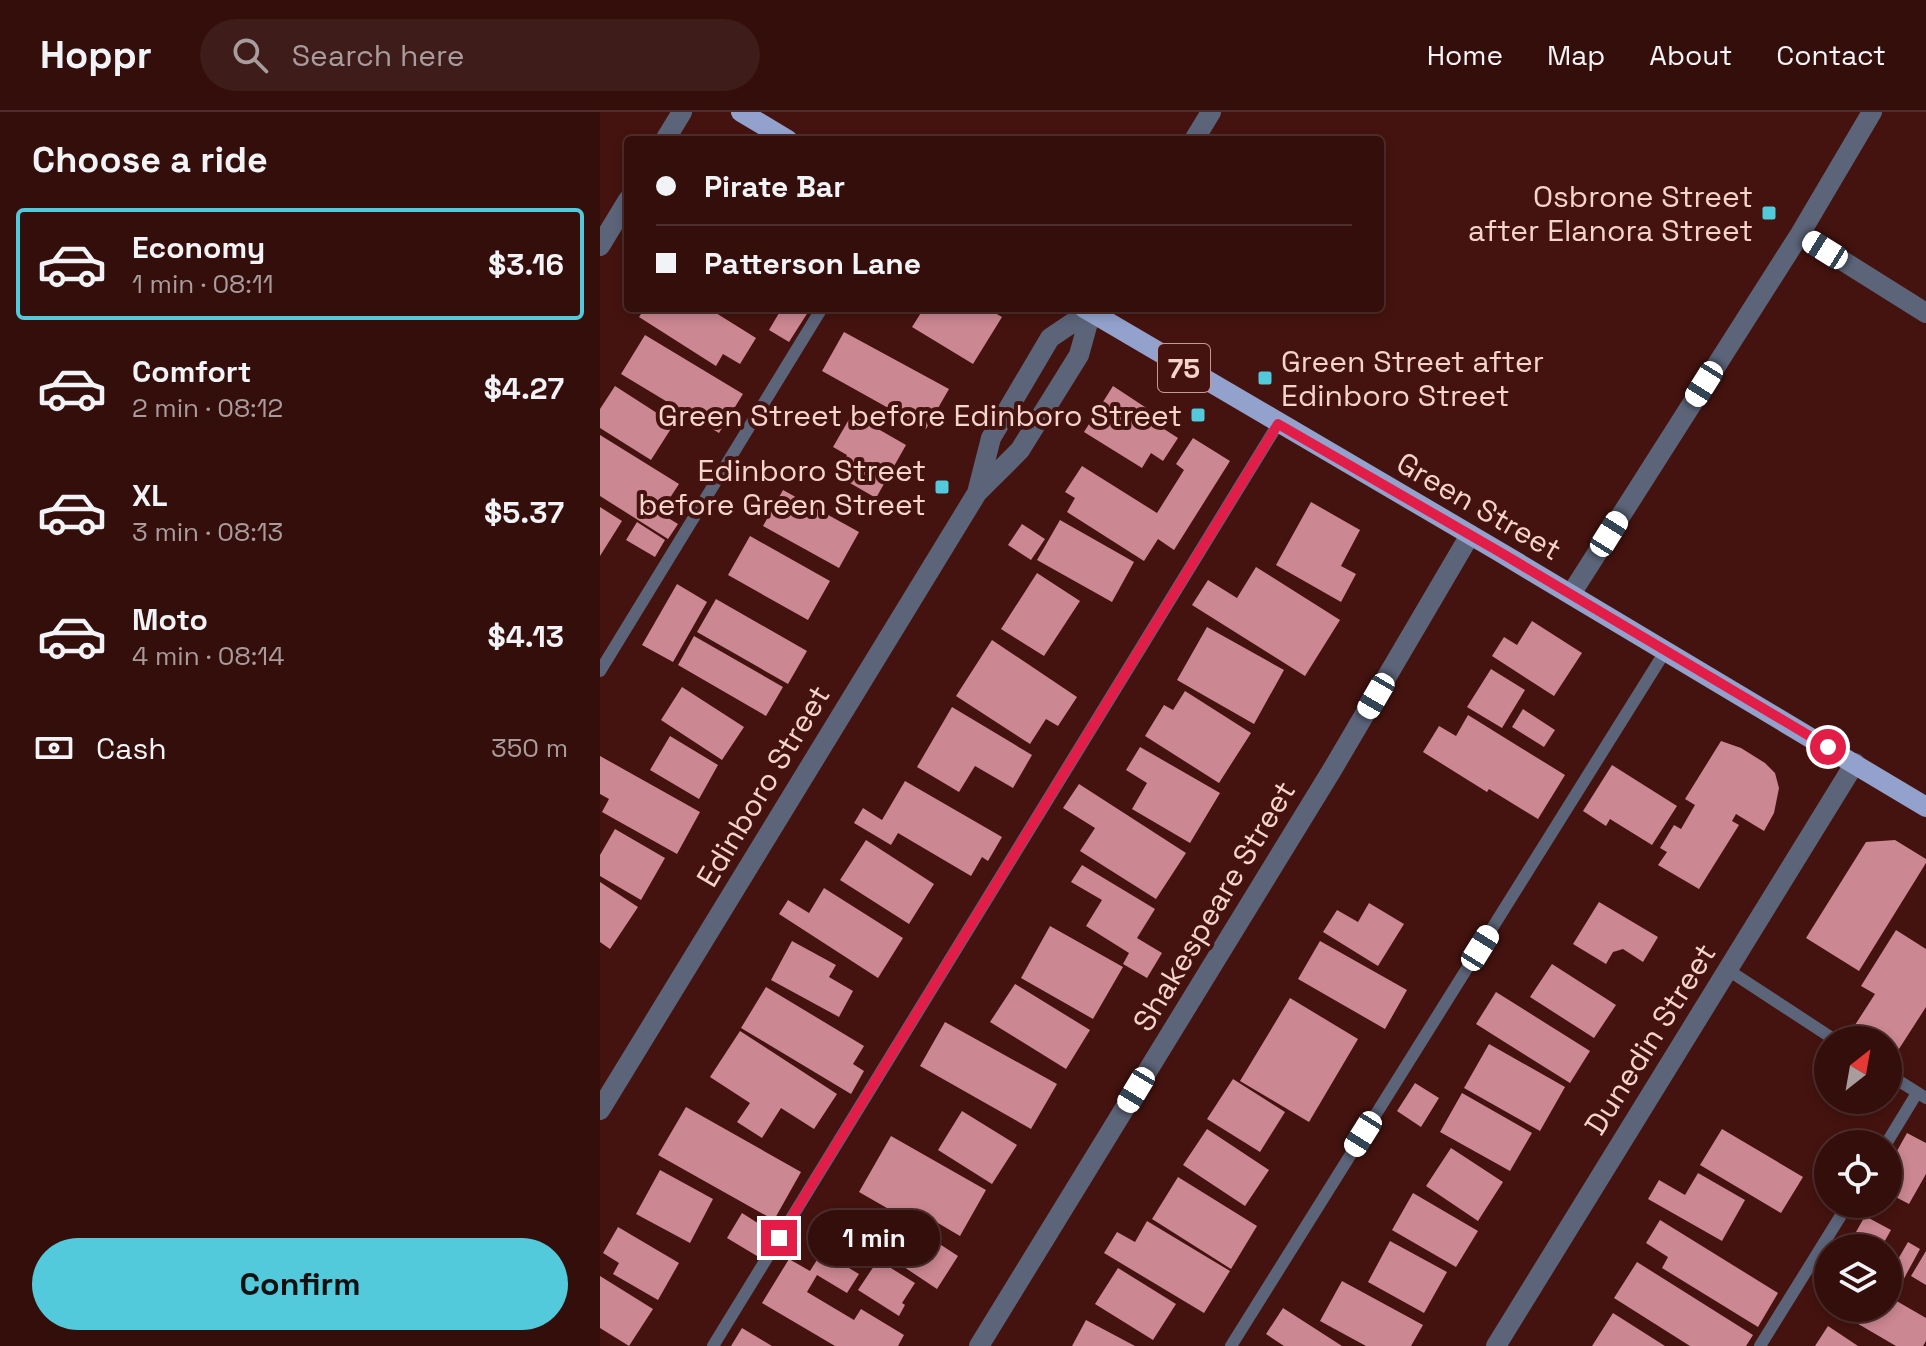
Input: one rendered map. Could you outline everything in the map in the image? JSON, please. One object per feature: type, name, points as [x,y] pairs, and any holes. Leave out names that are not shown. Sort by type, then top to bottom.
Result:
[{"type":"main road","points":[[741,112],[781,136]]},
{"type":"main road","name":"Green Street","points":[[1093,312],[1926,807]]},
{"type":"street","points":[[667,136],[682,112]]},
{"type":"street","points":[[1196,136],[1211,112]]},
{"type":"street","points":[[1571,594],[1800,234],[1872,112]]},
{"type":"street","points":[[600,246],[624,207]]},
{"type":"street","points":[[1800,234],[1926,313]]},
{"type":"street","name":"Edinboro Street","points":[[977,493],[991,438],[1050,338],[1084,312]]},
{"type":"street","name":"Edinboro Street","points":[[600,1110],[977,493],[1020,450],[1079,355],[1087,312]]},
{"type":"street","name":"Shakespeare Street","points":[[979,1346],[1332,770],[1470,535]]},
{"type":"street","name":"Dunedin Street","points":[[1496,1346],[1855,763]]},
{"type":"lane","points":[[600,671],[820,312]]},
{"type":"lane","points":[[713,1346],[1278,424]]},
{"type":"lane","points":[[1231,1346],[1666,650]]},
{"type":"lane","points":[[1728,970],[1814,1026]]},
{"type":"lane","points":[[1896,1130],[1922,1096],[1902,1083]]},
{"type":"lane","points":[[1760,1346],[1839,1218]]},
{"type":"building","points":[[642,312],[714,312],[756,338],[740,364],[723,354],[716,366],[639,317]]},
{"type":"building","points":[[780,312],[808,312],[789,342],[769,330]]},
{"type":"building","points":[[921,312],[993,312],[1002,317],[973,364],[912,327]]},
{"type":"building","points":[[844,332],[949,389],[926,429],[822,371]]},
{"type":"building","points":[[645,335],[743,394],[719,433],[621,374]]},
{"type":"building","points":[[615,386],[674,424],[651,460],[600,428],[600,409]]},
{"type":"building","points":[[1113,386],[1151,411],[1147,418],[1178,438],[1163,461],[1151,453],[1142,468],[1084,432]]},
{"type":"building","points":[[852,414],[906,445],[876,498],[836,475],[847,455],[833,447]]},
{"type":"building","points":[[600,435],[679,484],[660,513],[678,524],[668,539],[600,496]]},
{"type":"building","points":[[1193,438],[1230,461],[1174,550],[1158,539],[1144,561],[1067,512],[1075,498],[1065,492],[1082,466],[1157,513],[1184,470],[1176,464]]},
{"type":"building","points":[[783,490],[859,532],[839,568],[763,526]]},
{"type":"building","points":[[1311,502],[1360,530],[1341,566],[1356,574],[1341,602],[1276,565]]},
{"type":"building","points":[[600,507],[622,521],[600,556]]},
{"type":"building","points":[[1060,520],[1134,562],[1112,602],[1037,560]]},
{"type":"building","points":[[637,522],[665,540],[655,557],[626,540]]},
{"type":"building","points":[[1022,524],[1045,539],[1031,560],[1008,545]]},
{"type":"building","points":[[750,536],[830,581],[808,620],[728,575]]},
{"type":"building","points":[[1256,567],[1340,620],[1305,676],[1192,605],[1208,580],[1237,598]]},
{"type":"building","points":[[1037,573],[1080,601],[1044,656],[1001,629]]},
{"type":"building","points":[[677,584],[707,602],[673,662],[642,645]]},
{"type":"building","points":[[716,599],[807,651],[788,684],[697,632]]},
{"type":"building","points":[[1532,621],[1582,653],[1554,696],[1492,656],[1504,637],[1517,645]]},
{"type":"building","points":[[1207,627],[1284,670],[1254,724],[1177,680]]},
{"type":"building","points":[[694,636],[783,687],[766,716],[678,665]]},
{"type":"building","points":[[992,640],[1077,697],[1058,726],[1046,719],[1030,744],[956,696]]},
{"type":"building","points":[[1491,669],[1525,690],[1502,728],[1467,707]]},
{"type":"building","points":[[682,687],[744,727],[722,760],[661,720]]},
{"type":"building","points":[[1185,691],[1251,733],[1219,783],[1145,736],[1164,705],[1173,710]]},
{"type":"building","points":[[952,707],[1032,755],[1013,788],[975,766],[959,792],[917,767]]},
{"type":"building","points":[[1523,709],[1555,730],[1544,747],[1512,727]]},
{"type":"building","points":[[1468,715],[1565,775],[1538,819],[1423,752],[1439,726],[1456,736]]},
{"type":"building","points":[[670,736],[718,765],[699,799],[650,770]]},
{"type":"building","points":[[1721,741],[1741,748],[1765,763],[1775,773],[1779,788],[1774,813],[1764,831],[1736,814],[1732,821],[1739,825],[1699,889],[1658,865],[1667,852],[1660,848],[1674,825],[1681,829],[1695,805],[1685,799]]},
{"type":"building","points":[[1140,747],[1220,793],[1190,843],[1132,809],[1147,783],[1126,770]]},
{"type":"building","points":[[600,756],[700,812],[677,854],[602,812],[609,799],[600,794]]},
{"type":"building","points":[[1612,765],[1677,806],[1652,845],[1610,819],[1606,826],[1583,811]]},
{"type":"building","points":[[905,781],[1002,837],[988,861],[982,857],[971,876],[898,833],[891,845],[854,823],[863,808],[882,820]]},
{"type":"building","points":[[1079,784],[1186,853],[1156,899],[1080,851],[1095,828],[1063,808]]},
{"type":"building","points":[[615,829],[665,858],[641,900],[600,876],[600,855]]},
{"type":"building","points":[[866,840],[934,884],[909,924],[840,880]]},
{"type":"building","points":[[1895,840],[1926,859],[1926,863],[1859,971],[1806,938],[1866,842]]},
{"type":"building","points":[[1082,865],[1155,909],[1137,938],[1162,953],[1147,978],[1123,964],[1129,953],[1086,926],[1102,900],[1071,882]]},
{"type":"building","points":[[600,882],[638,907],[610,949],[600,942]]},
{"type":"building","points":[[824,888],[903,938],[878,978],[779,914],[788,900],[809,913]]},
{"type":"building","points":[[1599,902],[1658,937],[1643,962],[1623,949],[1613,952],[1606,964],[1573,944]]},
{"type":"building","points":[[1369,903],[1404,924],[1378,966],[1323,932],[1337,910],[1358,922]]},
{"type":"building","points":[[1050,926],[1123,967],[1093,1019],[1021,978]]},
{"type":"building","points":[[1896,930],[1926,949],[1926,1007],[1902,1044],[1902,1026],[1855,1025],[1875,994],[1861,986]]},
{"type":"building","points":[[792,941],[836,965],[829,977],[853,991],[839,1017],[771,980]]},
{"type":"building","points":[[1320,941],[1407,990],[1385,1029],[1298,979]]},
{"type":"building","points":[[1552,964],[1616,1005],[1594,1038],[1530,997]]},
{"type":"building","points":[[1015,984],[1090,1030],[1066,1069],[990,1022]]},
{"type":"building","points":[[766,987],[864,1046],[853,1064],[864,1071],[851,1094],[741,1028]]},
{"type":"building","points":[[1496,992],[1590,1051],[1570,1083],[1476,1024]]},
{"type":"building","points":[[1290,998],[1358,1039],[1309,1122],[1240,1081]]},
{"type":"building","points":[[945,1022],[1057,1084],[1031,1129],[920,1066]]},
{"type":"building","points":[[740,1031],[837,1094],[814,1129],[781,1108],[762,1138],[737,1122],[750,1103],[710,1077]]},
{"type":"building","points":[[1489,1044],[1565,1087],[1540,1131],[1464,1088]]},
{"type":"building","points":[[1233,1079],[1285,1112],[1260,1152],[1207,1119]]},
{"type":"building","points":[[1415,1083],[1439,1098],[1421,1127],[1397,1111]]},
{"type":"building","points":[[1462,1093],[1532,1133],[1510,1171],[1440,1132]]},
{"type":"building","points":[[686,1107],[801,1172],[774,1220],[658,1155]]},
{"type":"building","points":[[962,1111],[1017,1145],[992,1184],[938,1150]]},
{"type":"building","points":[[1207,1129],[1269,1170],[1245,1206],[1183,1165]]},
{"type":"building","points":[[1722,1129],[1803,1177],[1781,1213],[1700,1165]]},
{"type":"building","points":[[1907,1133],[1926,1143],[1926,1174],[1909,1204],[1902,1200],[1902,1142]]},
{"type":"building","points":[[891,1136],[986,1190],[960,1236],[926,1216],[920,1227],[859,1192]]},
{"type":"building","points":[[1451,1148],[1503,1182],[1478,1221],[1426,1186]]},
{"type":"building","points":[[660,1170],[713,1199],[690,1243],[636,1214]]},
{"type":"building","points":[[1698,1173],[1745,1200],[1722,1241],[1648,1199],[1659,1180],[1685,1195]]},
{"type":"building","points":[[1178,1177],[1257,1226],[1231,1269],[1152,1219]]},
{"type":"building","points":[[1413,1193],[1478,1231],[1456,1267],[1392,1230]]},
{"type":"building","points":[[742,1213],[772,1232],[757,1256],[727,1238]]},
{"type":"building","points":[[898,1217],[958,1256],[937,1289],[877,1249]]},
{"type":"building","points":[[1864,1218],[1891,1230],[1889,1234],[1856,1232]]},
{"type":"building","points":[[1660,1220],[1778,1293],[1758,1327],[1662,1268],[1668,1257],[1646,1243]]},
{"type":"building","points":[[1147,1221],[1230,1271],[1204,1313],[1104,1253],[1117,1232],[1135,1242]]},
{"type":"building","points":[[618,1227],[679,1263],[658,1300],[613,1274],[619,1263],[603,1253]]},
{"type":"building","points":[[1390,1241],[1447,1272],[1424,1313],[1368,1282]]},
{"type":"building","points":[[1908,1242],[1920,1249],[1902,1282],[1902,1252]]},
{"type":"building","points":[[1926,1251],[1926,1285],[1911,1276]]},
{"type":"building","points":[[822,1252],[859,1274],[847,1293],[817,1275],[807,1292],[854,1320],[861,1309],[904,1335],[898,1346],[835,1346],[762,1303],[789,1259],[810,1271]]},
{"type":"building","points":[[878,1260],[915,1283],[902,1303],[905,1305],[899,1316],[858,1290]]},
{"type":"building","points":[[1637,1262],[1753,1335],[1746,1346],[1690,1346],[1614,1298]]},
{"type":"building","points":[[1118,1268],[1176,1304],[1153,1340],[1095,1304]]},
{"type":"building","points":[[600,1276],[653,1309],[629,1346],[600,1328]]},
{"type":"building","points":[[1342,1281],[1423,1325],[1411,1346],[1366,1346],[1320,1321]]},
{"type":"building","points":[[1902,1304],[1926,1318],[1926,1341],[1923,1346],[1896,1346],[1855,1322],[1902,1322]]},
{"type":"building","points":[[1283,1308],[1342,1346],[1284,1346],[1266,1334]]},
{"type":"building","points":[[1613,1313],[1665,1346],[1592,1346]]},
{"type":"building","points":[[1086,1320],[1135,1346],[1072,1346]]},
{"type":"building","points":[[1828,1326],[1858,1346],[1815,1346]]},
{"type":"building","points":[[742,1328],[772,1346],[731,1346]]},
{"type":"place","name":"Osbrone Street after Elanora Street","points":[[1769,213]]},
{"type":"place","name":"Green Street after Edinboro Street","points":[[1265,378]]},
{"type":"place","name":"Green Street before Edinboro Street","points":[[1198,415]]},
{"type":"place","name":"Edinboro Street before Green Street","points":[[942,487]]},
{"type":"route","points":[[779,1238],[1278,424],[1828,747]]}]
